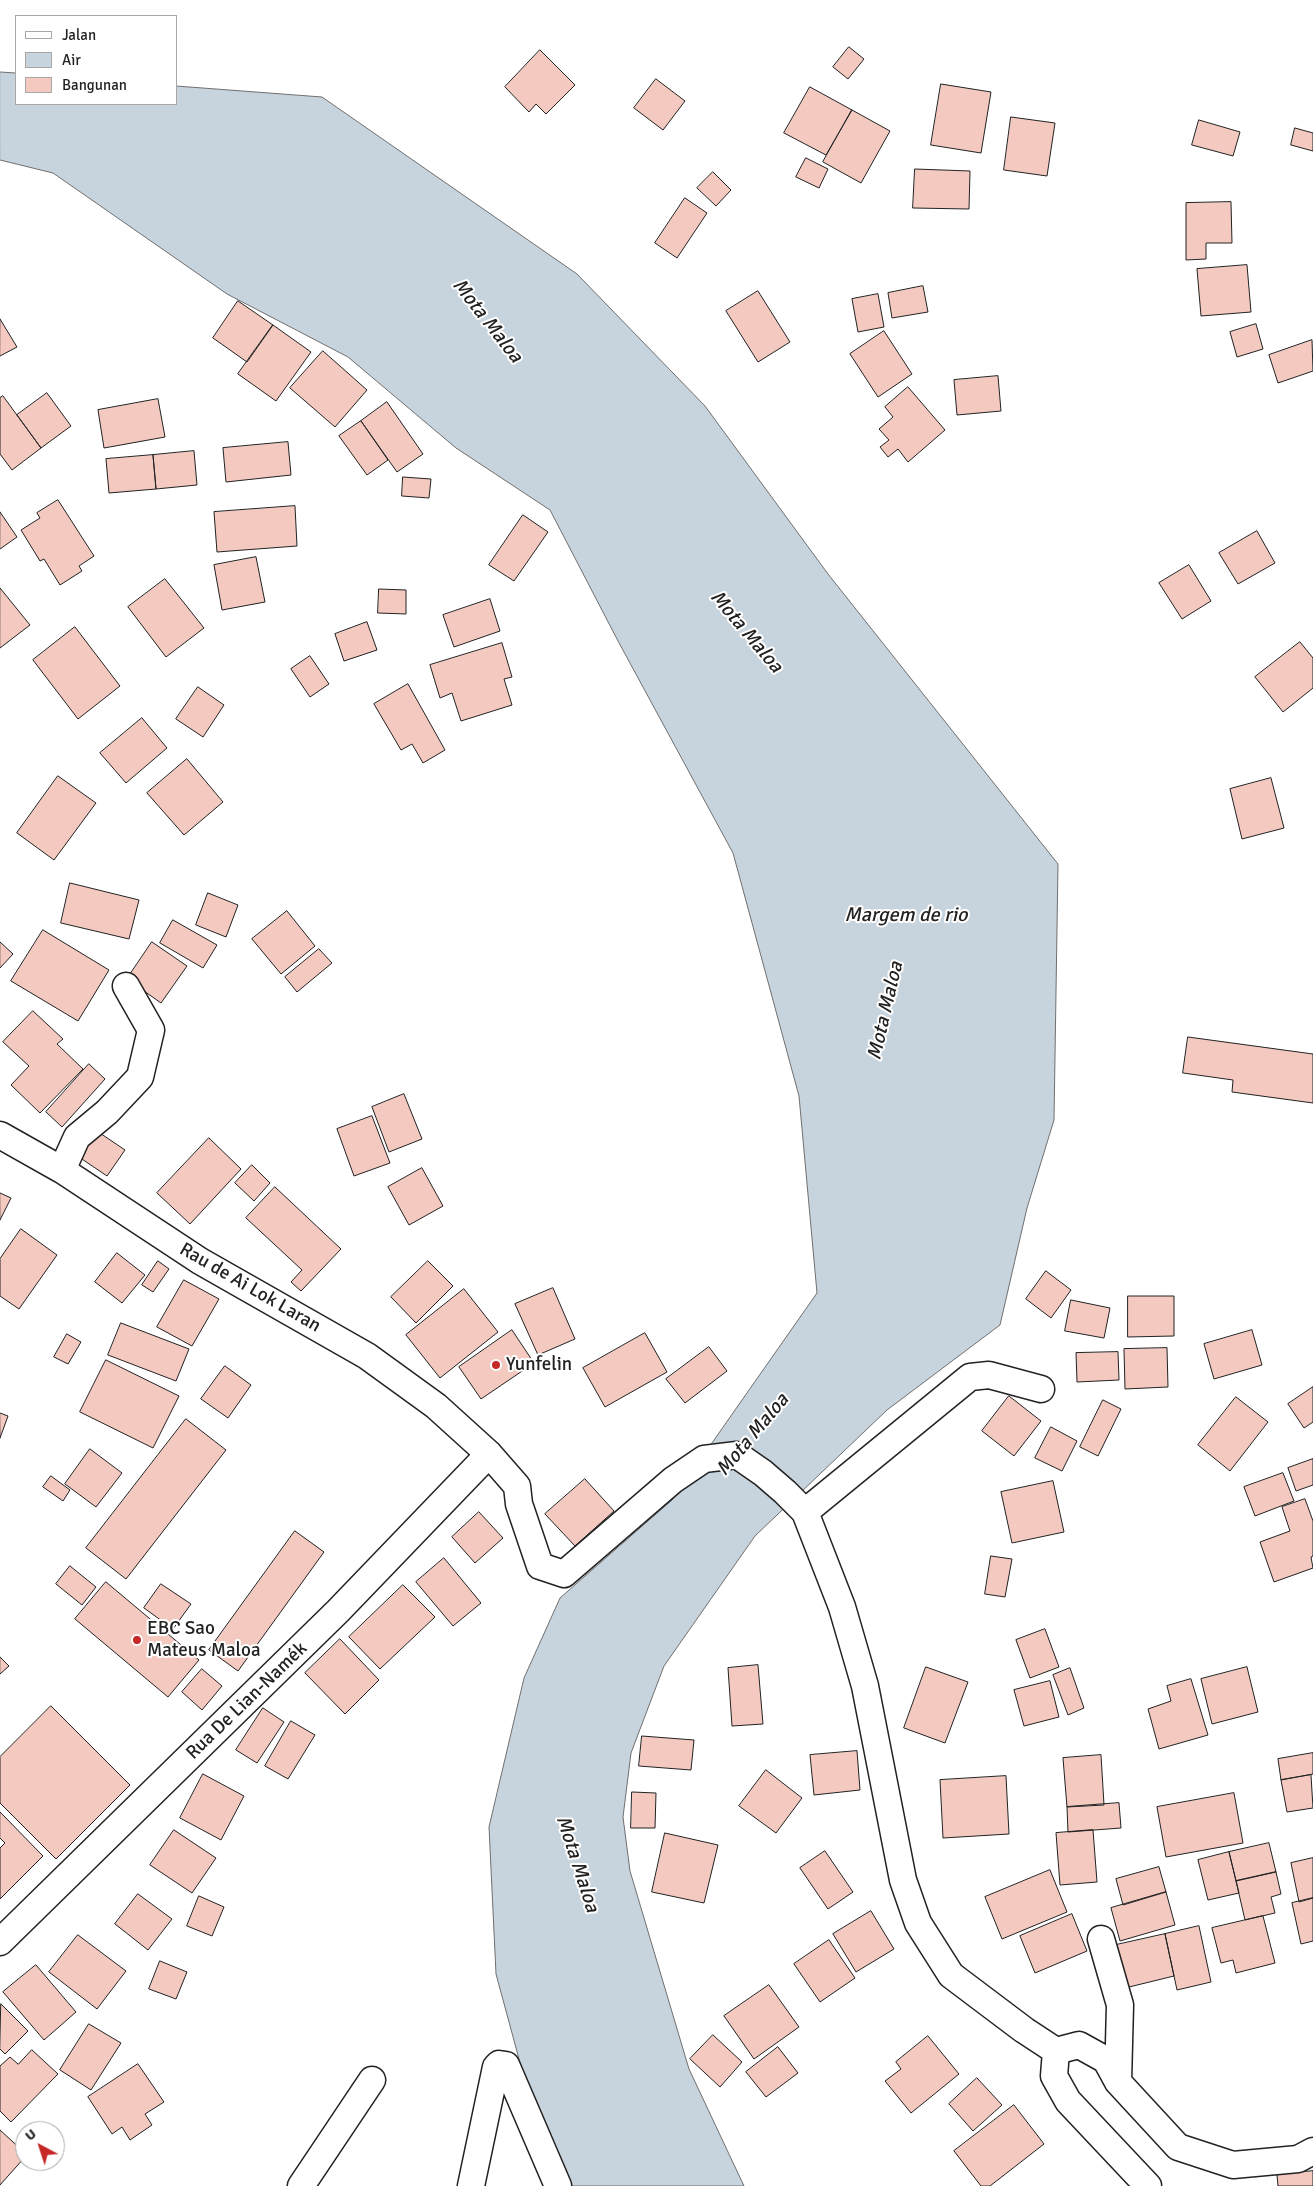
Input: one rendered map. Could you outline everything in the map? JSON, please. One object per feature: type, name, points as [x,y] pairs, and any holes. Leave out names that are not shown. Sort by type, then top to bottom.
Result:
[{"type":"street","points":[[62,1170],[77,1137],[107,1112],[140,1077],[151,1030],[126,986]]},
{"type":"street","name":"Rau de Ai Lok Laran","points":[[0,1135],[62,1170],[200,1261],[367,1356],[436,1406],[489,1454],[517,1486],[519,1504],[540,1566],[564,1574],[673,1480],[704,1459],[737,1455],[763,1472],[805,1512]]},
{"type":"street","points":[[1041,1390],[988,1375],[970,1377],[805,1512],[842,1607],[865,1686],[903,1880],[918,1923],[951,1975],[1024,2030],[1056,2051],[1079,2045],[1106,2060],[1118,2082],[1178,2147],[1233,2165],[1298,2159],[1313,2151]]},
{"type":"street","name":"Rua De Lian-Namék","points":[[0,1942],[338,1611],[489,1454]]},
{"type":"street","points":[[1101,1939],[1120,2005],[1118,2082]]},
{"type":"street","points":[[1056,2051],[1054,2076],[1068,2100],[1148,2186]]},
{"type":"street","points":[[471,2186],[496,2067],[499,2064],[506,2065],[558,2186]]},
{"type":"street","points":[[301,2186],[372,2080]]},
{"type":"water","name":"Margem de rio","points":[[0,72],[15,73],[15,105],[178,105],[178,86],[322,97],[577,274],[705,406],[828,574],[1058,864],[1054,1120],[1027,1208],[1000,1325],[887,1410],[755,1536],[664,1666],[631,1753],[623,1817],[630,1871],[689,2069],[744,2186],[560,2186],[542,2144],[496,1974],[489,1827],[524,1678],[560,1598],[672,1500],[817,1293],[799,1096],[733,853],[618,641],[550,510],[456,448],[348,357],[227,294],[53,173],[0,160]]},
{"type":"building","points":[[849,47],[864,59],[848,79],[833,67]]},
{"type":"building","points":[[540,50],[575,85],[546,114],[536,104],[529,112],[505,87]]},
{"type":"building","points":[[656,79],[685,101],[663,130],[634,108]]},
{"type":"building","points":[[941,84],[991,92],[981,153],[931,145]]},
{"type":"building","points":[[810,87],[852,110],[826,155],[784,133]]},
{"type":"building","points":[[852,110],[890,131],[861,183],[823,162]]},
{"type":"building","points":[[1011,117],[1055,123],[1047,176],[1004,170]]},
{"type":"building","points":[[1199,120],[1240,132],[1233,156],[1192,145]]},
{"type":"building","points":[[1295,128],[1313,133],[1313,151],[1291,145]]},
{"type":"building","points":[[806,158],[828,169],[819,188],[796,177]]},
{"type":"building","points":[[915,169],[970,171],[969,209],[913,208]]},
{"type":"building","points":[[713,172],[731,190],[716,206],[697,188]]},
{"type":"building","points":[[685,198],[707,213],[677,258],[655,243]]},
{"type":"building","points":[[1231,202],[1232,243],[1206,243],[1206,259],[1186,260],[1186,203]]},
{"type":"building","points":[[1247,265],[1251,312],[1201,316],[1197,269]]},
{"type":"building","points":[[923,286],[928,312],[892,318],[888,293]]},
{"type":"building","points":[[758,291],[790,342],[758,362],[726,311]]},
{"type":"building","points":[[878,294],[884,327],[858,332],[852,299]]},
{"type":"building","points":[[238,301],[273,325],[247,362],[213,338]]},
{"type":"building","points":[[0,319],[17,347],[0,356]]},
{"type":"building","points":[[1256,324],[1263,349],[1237,357],[1230,332]]},
{"type":"building","points":[[273,325],[311,352],[276,401],[238,374]]},
{"type":"building","points":[[884,331],[912,374],[878,397],[850,354]]},
{"type":"building","points":[[1312,340],[1313,371],[1278,383],[1269,355]]},
{"type":"building","points":[[323,351],[367,390],[335,427],[290,388]]},
{"type":"building","points":[[998,376],[1001,411],[957,415],[954,380]]},
{"type":"building","points":[[908,387],[945,430],[908,462],[898,449],[888,457],[880,447],[889,440],[879,429],[893,417],[885,407]]},
{"type":"building","points":[[47,393],[71,426],[41,448],[17,415]]},
{"type":"building","points":[[3,396],[41,448],[12,470],[0,454],[0,398]]},
{"type":"building","points":[[158,399],[165,437],[104,448],[98,410]]},
{"type":"building","points":[[387,402],[423,454],[397,472],[361,421]]},
{"type":"building","points":[[361,421],[388,460],[367,475],[339,436]]},
{"type":"building","points":[[288,442],[291,475],[226,482],[223,448]]},
{"type":"building","points":[[194,451],[197,485],[156,489],[153,455]]},
{"type":"building","points":[[153,455],[156,489],[109,493],[106,459]]},
{"type":"building","points":[[403,477],[431,479],[429,498],[402,496]]},
{"type":"building","points":[[58,500],[94,556],[79,566],[82,571],[60,585],[44,559],[40,561],[21,530],[40,518],[37,513]]},
{"type":"building","points":[[295,506],[297,546],[217,552],[214,512]]},
{"type":"building","points":[[0,512],[17,537],[0,549]]},
{"type":"building","points":[[523,515],[548,532],[514,581],[489,565]]},
{"type":"building","points":[[1257,531],[1275,563],[1238,584],[1219,553]]},
{"type":"building","points":[[256,557],[265,602],[222,610],[214,565]]},
{"type":"building","points":[[1189,565],[1211,601],[1182,619],[1159,583]]},
{"type":"building","points":[[165,579],[204,628],[166,657],[128,607]]},
{"type":"building","points":[[0,588],[30,625],[0,648]]},
{"type":"building","points":[[379,589],[406,590],[406,614],[378,613]]},
{"type":"building","points":[[490,599],[500,631],[454,647],[443,615]]},
{"type":"building","points":[[367,622],[377,650],[344,661],[335,634]]},
{"type":"building","points":[[75,627],[120,686],[78,719],[33,660]]},
{"type":"building","points":[[1300,642],[1313,658],[1313,688],[1283,712],[1255,677]]},
{"type":"building","points":[[502,643],[512,677],[504,679],[512,705],[461,721],[452,693],[440,698],[430,665]]},
{"type":"building","points":[[310,656],[329,684],[310,697],[291,669]]},
{"type":"building","points":[[408,684],[445,750],[423,763],[412,744],[401,750],[374,704]]},
{"type":"building","points":[[198,687],[224,705],[203,737],[176,719]]},
{"type":"building","points":[[142,718],[167,748],[126,783],[100,753]]},
{"type":"building","points":[[187,759],[223,802],[184,835],[147,793]]},
{"type":"building","points":[[58,776],[96,803],[54,860],[17,833]]},
{"type":"building","points":[[1271,778],[1284,828],[1242,839],[1230,789]]},
{"type":"building","points":[[70,883],[139,900],[129,939],[61,923]]},
{"type":"building","points":[[208,893],[238,905],[226,937],[196,925]]},
{"type":"building","points":[[287,911],[315,946],[281,974],[252,939]]},
{"type":"building","points":[[173,920],[217,945],[203,968],[160,943]]},
{"type":"building","points":[[43,930],[109,970],[78,1021],[11,981]]},
{"type":"building","points":[[0,942],[13,954],[0,968]]},
{"type":"building","points":[[152,942],[187,966],[161,1003],[127,979]]},
{"type":"building","points":[[319,949],[332,963],[297,992],[285,977]]},
{"type":"building","points":[[33,1011],[63,1039],[57,1044],[83,1069],[40,1113],[11,1085],[29,1066],[3,1042]]},
{"type":"building","points":[[1188,1037],[1313,1054],[1313,1103],[1232,1092],[1233,1080],[1183,1073]]},
{"type":"building","points":[[89,1064],[105,1079],[62,1127],[46,1112]]},
{"type":"building","points":[[404,1094],[422,1139],[389,1152],[372,1107]]},
{"type":"building","points":[[372,1116],[390,1163],[354,1176],[337,1129]]},
{"type":"building","points":[[94,1129],[125,1150],[107,1176],[76,1155]]},
{"type":"building","points":[[209,1138],[241,1169],[190,1224],[157,1193]]},
{"type":"building","points":[[252,1165],[270,1183],[254,1201],[235,1183]]},
{"type":"building","points":[[422,1168],[443,1206],[409,1225],[388,1187]]},
{"type":"building","points":[[275,1187],[341,1249],[301,1291],[291,1282],[302,1270],[246,1218]]},
{"type":"building","points":[[0,1193],[11,1198],[0,1220]]},
{"type":"building","points":[[21,1229],[57,1255],[19,1309],[0,1296],[0,1259]]},
{"type":"building","points":[[117,1253],[145,1275],[122,1303],[95,1282]]},
{"type":"building","points":[[158,1261],[169,1269],[153,1292],[142,1285]]},
{"type":"building","points":[[428,1261],[453,1286],[416,1323],[391,1297]]},
{"type":"building","points":[[1046,1271],[1071,1290],[1051,1318],[1026,1299]]},
{"type":"building","points":[[184,1280],[219,1299],[192,1346],[157,1327]]},
{"type":"building","points":[[553,1288],[575,1339],[538,1355],[515,1304]]},
{"type":"building","points":[[464,1289],[498,1332],[440,1378],[406,1335]]},
{"type":"building","points":[[1128,1296],[1174,1296],[1174,1336],[1128,1337]]},
{"type":"building","points":[[1071,1300],[1110,1308],[1104,1338],[1065,1331]]},
{"type":"building","points":[[121,1323],[189,1349],[176,1381],[108,1355]]},
{"type":"building","name":"Yunfelin","points":[[512,1330],[534,1363],[481,1399],[459,1367]]},
{"type":"building","points":[[1252,1330],[1262,1365],[1214,1379],[1204,1344]]},
{"type":"building","points":[[645,1333],[667,1372],[605,1407],[583,1368]]},
{"type":"building","points":[[67,1334],[81,1342],[68,1364],[54,1357]]},
{"type":"building","points":[[709,1347],[727,1371],[685,1403],[666,1379]]},
{"type":"building","points":[[1167,1348],[1168,1387],[1125,1389],[1124,1349]]},
{"type":"building","points":[[1118,1352],[1119,1380],[1077,1382],[1076,1353]]},
{"type":"building","points":[[106,1360],[179,1396],[153,1448],[80,1412]]},
{"type":"building","points":[[225,1366],[251,1385],[228,1418],[201,1399]]},
{"type":"building","points":[[1313,1387],[1313,1422],[1304,1428],[1288,1404]]},
{"type":"building","points":[[1009,1396],[1041,1421],[1014,1456],[982,1431]]},
{"type":"building","points":[[1236,1397],[1268,1422],[1230,1471],[1198,1445]]},
{"type":"building","points":[[1103,1400],[1121,1409],[1098,1456],[1080,1447]]},
{"type":"building","points":[[0,1413],[8,1416],[0,1438]]},
{"type":"building","points":[[186,1419],[226,1450],[126,1579],[86,1548]]},
{"type":"building","points":[[1051,1427],[1077,1441],[1062,1471],[1035,1458]]},
{"type":"building","points":[[90,1449],[122,1473],[96,1507],[65,1484]]},
{"type":"building","points":[[1313,1459],[1313,1485],[1296,1491],[1288,1468]]},
{"type":"building","points":[[1283,1473],[1294,1501],[1255,1516],[1244,1487]]},
{"type":"building","points":[[51,1476],[70,1490],[63,1501],[43,1487]]},
{"type":"building","points":[[585,1479],[614,1511],[575,1546],[545,1514]]},
{"type":"building","points":[[1053,1481],[1064,1532],[1012,1543],[1001,1492]]},
{"type":"building","points":[[1305,1499],[1313,1521],[1313,1556],[1311,1557],[1313,1568],[1274,1582],[1260,1542],[1290,1531],[1282,1507]]},
{"type":"building","points":[[479,1512],[503,1538],[475,1563],[452,1537]]},
{"type":"building","points":[[295,1531],[324,1552],[238,1671],[209,1650]]},
{"type":"building","points":[[991,1556],[1012,1559],[1005,1597],[985,1594]]},
{"type":"building","points":[[444,1558],[481,1603],[453,1626],[416,1582]]},
{"type":"building","points":[[70,1566],[96,1587],[82,1605],[56,1584]]},
{"type":"building","name":"EBC Sao Mateus Maloa","points":[[106,1582],[199,1660],[168,1697],[75,1619]]},
{"type":"building","points":[[161,1584],[191,1604],[173,1629],[144,1608]]},
{"type":"building","points":[[403,1585],[435,1617],[380,1669],[349,1637]]},
{"type":"building","points":[[1045,1629],[1059,1667],[1030,1678],[1016,1640]]},
{"type":"building","points":[[340,1639],[379,1680],[345,1714],[305,1673]]},
{"type":"building","points":[[0,1657],[9,1666],[0,1674]]},
{"type":"building","points":[[758,1665],[763,1724],[732,1726],[728,1668]]},
{"type":"building","points":[[926,1667],[968,1682],[945,1743],[904,1728]]},
{"type":"building","points":[[1247,1667],[1258,1712],[1212,1724],[1201,1679]]},
{"type":"building","points":[[1070,1668],[1084,1708],[1068,1715],[1053,1675]]},
{"type":"building","points":[[202,1669],[222,1686],[202,1710],[182,1692]]},
{"type":"building","points":[[1191,1679],[1208,1735],[1159,1749],[1148,1709],[1171,1701],[1167,1686]]},
{"type":"building","points":[[1050,1681],[1059,1717],[1024,1726],[1014,1690]]},
{"type":"building","points":[[51,1706],[130,1785],[56,1859],[0,1803],[0,1757]]},
{"type":"building","points":[[263,1708],[284,1722],[257,1763],[236,1750]]},
{"type":"building","points":[[291,1721],[315,1735],[288,1779],[265,1766]]},
{"type":"building","points":[[642,1736],[694,1740],[691,1770],[639,1766]]},
{"type":"building","points":[[857,1751],[860,1790],[814,1795],[810,1755]]},
{"type":"building","points":[[1313,1753],[1313,1774],[1281,1780],[1278,1759]]},
{"type":"building","points":[[1101,1755],[1104,1805],[1067,1807],[1063,1758]]},
{"type":"building","points":[[766,1770],[802,1798],[776,1833],[739,1806]]},
{"type":"building","points":[[203,1774],[244,1796],[221,1840],[180,1818]]},
{"type":"building","points":[[1311,1775],[1313,1808],[1287,1812],[1281,1780]]},
{"type":"building","points":[[1006,1776],[1009,1834],[943,1838],[940,1780]]},
{"type":"building","points":[[632,1792],[656,1793],[655,1828],[631,1828]]},
{"type":"building","points":[[1234,1793],[1243,1843],[1166,1857],[1157,1807]]},
{"type":"building","points":[[1119,1803],[1121,1828],[1068,1832],[1067,1807]]},
{"type":"building","points":[[0,1812],[43,1856],[0,1899],[0,1848],[5,1843],[0,1838]]},
{"type":"building","points":[[174,1830],[216,1858],[192,1893],[150,1865]]},
{"type":"building","points":[[1093,1830],[1097,1882],[1060,1885],[1056,1833]]},
{"type":"building","points":[[665,1833],[718,1845],[704,1903],[652,1892]]},
{"type":"building","points":[[1269,1843],[1276,1872],[1236,1881],[1229,1852]]},
{"type":"building","points":[[825,1851],[853,1892],[828,1909],[800,1868]]},
{"type":"building","points":[[1229,1852],[1239,1893],[1208,1900],[1198,1860]]},
{"type":"building","points":[[1313,1858],[1313,1898],[1299,1902],[1291,1863]]},
{"type":"building","points":[[1159,1867],[1166,1892],[1123,1905],[1116,1879]]},
{"type":"building","points":[[1050,1870],[1067,1912],[1002,1939],[985,1897]]},
{"type":"building","points":[[1276,1872],[1281,1894],[1271,1897],[1275,1913],[1245,1920],[1236,1881]]},
{"type":"building","points":[[1166,1892],[1175,1925],[1120,1941],[1111,1908]]},
{"type":"building","points":[[138,1894],[172,1919],[148,1950],[115,1924]]},
{"type":"building","points":[[199,1896],[224,1907],[212,1936],[187,1926]]},
{"type":"building","points":[[1313,1898],[1313,1941],[1301,1944],[1292,1903]]},
{"type":"building","points":[[871,1911],[894,1949],[856,1972],[833,1934]]},
{"type":"building","points":[[1072,1914],[1087,1951],[1035,1973],[1020,1936]]},
{"type":"building","points":[[1263,1916],[1275,1963],[1236,1973],[1233,1960],[1221,1963],[1212,1928]]},
{"type":"building","points":[[1199,1926],[1211,1982],[1177,1990],[1165,1934]]},
{"type":"building","points":[[1165,1934],[1174,1976],[1125,1988],[1116,1945]]},
{"type":"building","points":[[78,1935],[126,1971],[97,2009],[49,1972]]},
{"type":"building","points":[[829,1940],[855,1978],[820,2002],[794,1964]]},
{"type":"building","points":[[160,1961],[187,1972],[176,1999],[149,1989]]},
{"type":"building","points":[[36,1965],[76,2012],[44,2040],[3,1992]]},
{"type":"building","points":[[769,1985],[799,2027],[754,2059],[724,2016]]},
{"type":"building","points":[[1,2004],[28,2031],[5,2054],[0,2049]]},
{"type":"building","points":[[89,2024],[121,2043],[91,2090],[60,2070]]},
{"type":"building","points":[[713,2035],[742,2062],[720,2087],[690,2059]]},
{"type":"building","points":[[928,2036],[959,2074],[911,2113],[885,2081],[901,2069],[896,2062]]},
{"type":"building","points":[[778,2047],[798,2073],[766,2097],[746,2072]]},
{"type":"building","points":[[32,2050],[58,2074],[11,2122],[0,2111],[0,2066],[10,2057],[18,2064]]},
{"type":"building","points":[[138,2064],[164,2102],[145,2114],[152,2125],[130,2140],[122,2127],[112,2134],[88,2097]]},
{"type":"building","points":[[977,2078],[1002,2105],[973,2131],[949,2104]]},
{"type":"building","points":[[1014,2105],[1044,2144],[990,2186],[981,2186],[954,2151]]},
{"type":"building","points":[[0,2130],[15,2144],[15,2168],[0,2185]]},
{"type":"building","points":[[1313,2171],[1313,2186],[1278,2186],[1277,2175]]},
{"type":"place","name":"Yunfelin","points":[[496,1365]]},
{"type":"place","name":"EBC Sao Mateus Maloa","points":[[137,1640]]},
{"type":"water label","name":"Mota Maloa","points":[[487,321]]},
{"type":"water label","name":"Mota Maloa","points":[[746,632]]},
{"type":"water label","name":"Mota Maloa","points":[[886,1011]]},
{"type":"water label","name":"Mota Maloa","points":[[753,1435]]},
{"type":"water label","name":"Mota Maloa","points":[[577,1864]]}]
